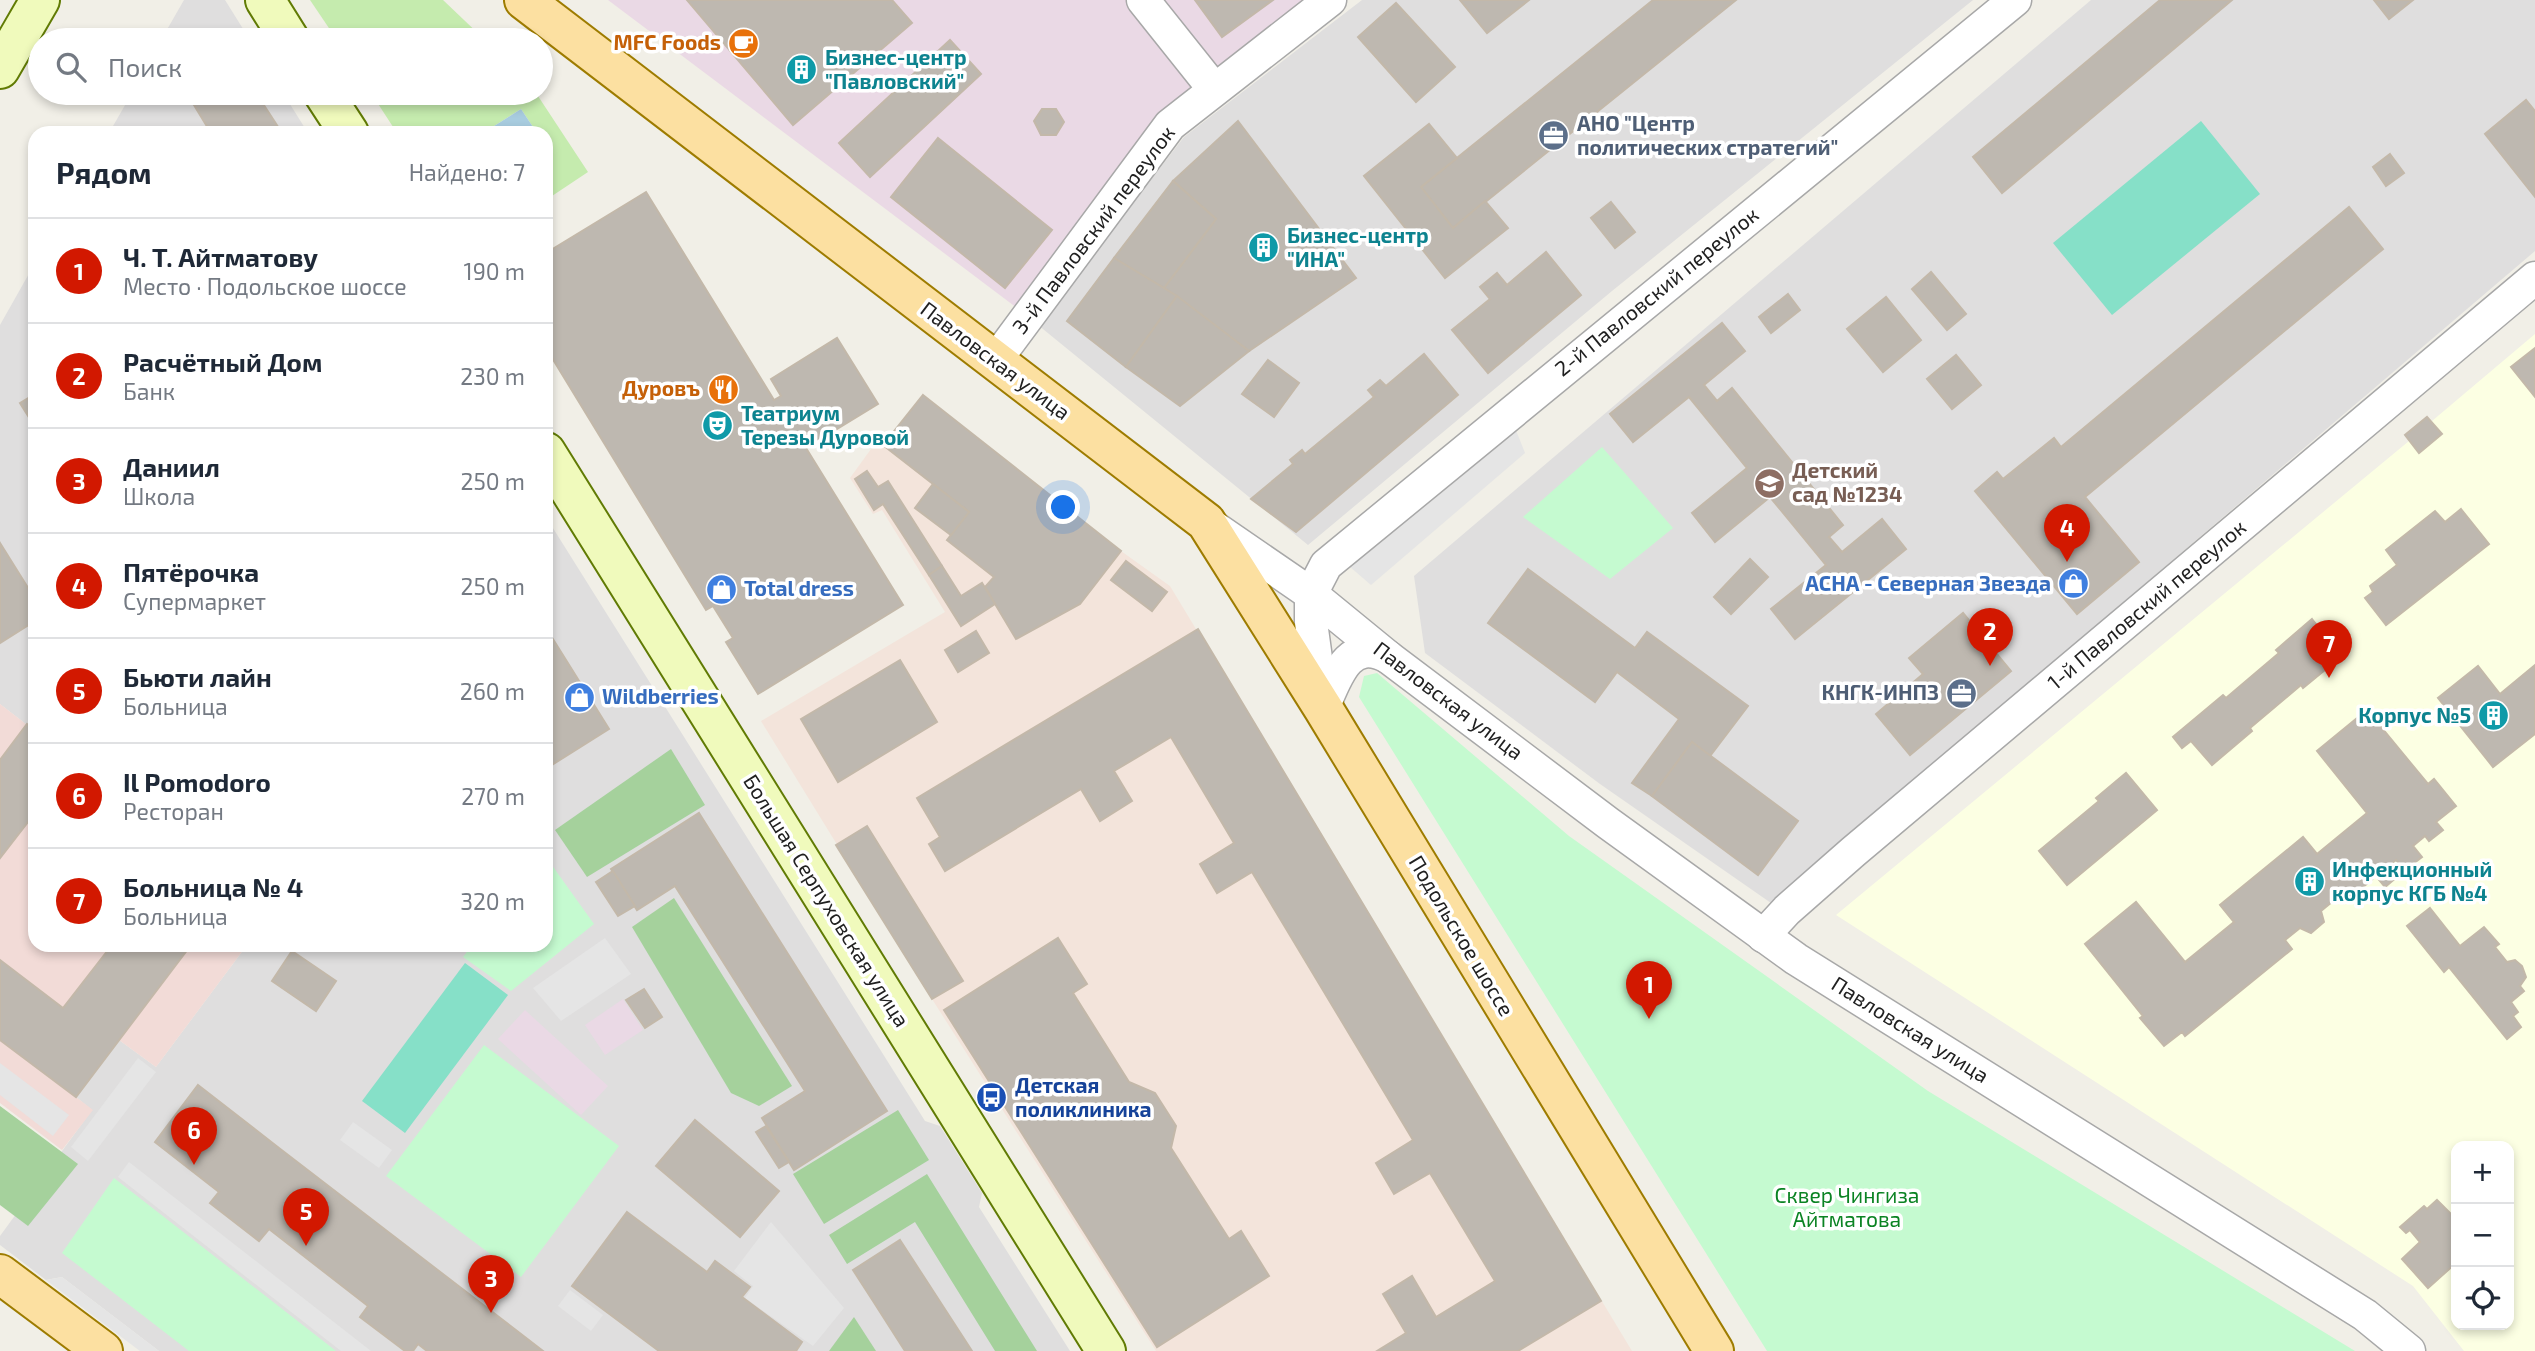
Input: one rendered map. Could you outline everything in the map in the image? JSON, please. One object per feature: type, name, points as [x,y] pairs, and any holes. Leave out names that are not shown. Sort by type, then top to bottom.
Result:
[{"type":"main road","name":"Павловская улица","points":[[524,0],[1206,522]]},
{"type":"main road","name":"Подольское шоссе","points":[[1206,522],[1323,708],[1714,1351]]},
{"type":"main road","points":[[0,1274],[103,1351]]},
{"type":"street","points":[[0,69],[40,0]]},
{"type":"street","points":[[265,0],[282,28]]},
{"type":"street","points":[[1143,0],[1214,89]]},
{"type":"street","name":"3-й Павловский переулок","points":[[995,361],[1170,125],[1330,0]]},
{"type":"street","name":"2-й Павловский переулок","points":[[1311,594],[1326,565],[2015,0]]},
{"type":"street","points":[[331,105],[344,126]]},
{"type":"street","name":"1-й Павловский переулок","points":[[1763,936],[1787,910],[1853,852],[2535,278]]},
{"type":"street","name":"Большая Серпуховская улица","points":[[553,463],[1105,1351]]},
{"type":"street","name":"Павловская улица","points":[[1206,522],[1311,594],[1388,657],[1763,936],[2365,1315],[2409,1351]]},
{"type":"street","points":[[1311,594],[1311,622],[1323,708]]},
{"type":"street","points":[[1323,708],[1338,674],[1349,659],[1359,652],[1369,650],[1388,657]]},
{"type":"shaded area","points":[[184,0],[225,0],[242,28],[168,28]]},
{"type":"shaded area","points":[[608,0],[1309,0],[1017,308]]},
{"type":"shaded area","points":[[1362,0],[1973,0],[1612,291],[1308,545],[1038,325],[1184,137]]},
{"type":"shaded area","points":[[2091,0],[2535,0],[2535,251],[1771,903],[1600,784],[1425,653],[1414,576]]},
{"type":"shaded area","points":[[125,105],[290,105],[304,126],[113,126]]},
{"type":"shaded area","points":[[28,275],[28,726],[0,704],[0,325]]},
{"type":"shaded area","points":[[2535,334],[2535,1351],[2464,1351],[2413,1286],[1836,915],[2409,441],[2405,435],[2427,417],[2432,421]]},
{"type":"shaded area","points":[[923,395],[1121,551],[1170,586],[1632,1351],[1156,1351],[932,999],[761,721],[945,612],[882,510],[873,514],[850,478],[871,449],[884,445]]},
{"type":"shaded area","points":[[1515,428],[1525,453],[1371,585],[1349,566]]},
{"type":"shaded area","points":[[553,528],[925,1121],[940,1126],[982,1193],[979,1207],[1070,1351],[159,1351],[62,1277],[46,1280],[0,1245],[0,1236],[92,1110],[76,1097],[119,1040],[156,1067],[242,952],[553,952]]},
{"type":"shaded area","points":[[0,704],[28,726],[28,952],[242,952],[156,1067],[119,1040],[76,1097],[93,1110],[62,1150],[0,1103]]},
{"type":"shaded area","points":[[605,938],[631,974],[561,1021],[533,988]]},
{"type":"shaded area","points":[[623,999],[643,1030],[605,1055],[585,1025]]},
{"type":"shaded area","points":[[525,1010],[608,1086],[581,1115],[498,1039]]},
{"type":"shaded area","points":[[138,1058],[156,1072],[88,1161],[71,1147]]},
{"type":"shaded area","points":[[0,1063],[69,1115],[53,1136],[0,1095]]},
{"type":"shaded area","points":[[353,1122],[392,1150],[379,1168],[340,1140]]},
{"type":"shaded area","points":[[129,1162],[371,1351],[341,1351],[118,1177]]},
{"type":"shaded area","points":[[771,1222],[844,1308],[813,1346],[745,1298],[753,1286],[734,1271]]},
{"type":"shaded area","points":[[62,1277],[159,1351],[140,1351],[46,1280]]},
{"type":"shaded area","points":[[570,1290],[603,1315],[591,1331],[558,1306]]},
{"type":"green space","points":[[310,0],[443,0],[472,28],[329,28]]},
{"type":"green space","points":[[379,105],[544,105],[588,172],[553,195],[553,126],[532,126],[521,109],[494,126],[392,126]]},
{"type":"green space","points":[[2201,121],[2260,194],[2112,315],[2053,243]]},
{"type":"green space","points":[[1602,447],[1673,528],[1610,579],[1523,517]]},
{"type":"green space","name":"Сквер Чингиза Айтматова","points":[[1377,673],[1569,836],[1928,1091],[2355,1351],[1767,1351],[1359,697],[1364,676]]},
{"type":"green space","points":[[671,749],[705,805],[587,877],[555,830]]},
{"type":"green space","points":[[553,867],[594,924],[511,991],[463,957],[467,952],[553,952]]},
{"type":"green space","points":[[674,898],[792,1086],[759,1106],[731,1093],[632,927]]},
{"type":"green space","points":[[465,963],[508,995],[405,1133],[362,1101]]},
{"type":"green space","points":[[484,1045],[619,1146],[521,1277],[386,1176]]},
{"type":"green space","points":[[0,1106],[78,1164],[28,1226],[0,1205]]},
{"type":"green space","points":[[898,1110],[929,1160],[824,1224],[793,1174]]},
{"type":"green space","points":[[927,1174],[1037,1351],[995,1351],[915,1222],[847,1264],[829,1235]]},
{"type":"green space","points":[[114,1178],[336,1351],[189,1351],[62,1253]]},
{"type":"green space","points":[[854,1317],[876,1351],[829,1351]]},
{"type":"water","points":[[521,109],[532,126],[494,126]]},
{"type":"building","name":"Бизнес-центр \"Павловский\"","points":[[687,0],[892,0],[912,23],[793,125]]},
{"type":"building","points":[[1195,0],[1273,0],[1222,37]]},
{"type":"building","points":[[1460,0],[1529,0],[1487,33]]},
{"type":"building","points":[[1653,0],[1736,0],[1453,228],[1421,187]]},
{"type":"building","points":[[2160,0],[2232,0],[2002,193],[1973,157]]},
{"type":"building","points":[[2374,0],[2413,0],[2389,19]]},
{"type":"building","points":[[1396,3],[1455,67],[1416,102],[1358,37]]},
{"type":"building","points":[[950,40],[981,74],[870,177],[839,143]]},
{"type":"building","points":[[2526,100],[2535,111],[2535,197],[2485,134]]},
{"type":"building","points":[[194,105],[264,105],[277,126],[207,126]]},
{"type":"building","points":[[1042,109],[1056,109],[1064,122],[1056,135],[1041,135],[1034,121]]},
{"type":"building","name":"Бизнес-центр \"ИНА\"","points":[[1238,121],[1356,278],[1249,351],[1164,288],[1216,219],[1173,181]]},
{"type":"building","points":[[1429,124],[1457,158],[1421,187],[1453,228],[1485,201],[1508,228],[1445,278],[1364,176]]},
{"type":"building","points":[[938,138],[1052,230],[1005,288],[891,197]]},
{"type":"building","points":[[2390,154],[2404,173],[2386,186],[2373,167]]},
{"type":"building","points":[[1173,181],[1216,219],[1164,288],[1114,258]]},
{"type":"building","name":"Театриум Терезы Дуровой","points":[[646,192],[774,400],[781,396],[771,379],[837,338],[878,404],[806,448],[903,605],[758,694],[726,642],[733,638],[713,606],[706,610],[553,359],[553,249]]},
{"type":"building","points":[[1611,202],[1635,232],[1615,248],[1591,218]]},
{"type":"building","points":[[2349,207],[2383,249],[2085,497],[2139,562],[2077,614],[1975,491],[1997,472],[2003,479],[2054,438],[2061,447]]},
{"type":"building","points":[[1546,252],[1581,295],[1488,373],[1452,330],[1490,299],[1480,287],[1497,273],[1507,285]]},
{"type":"building","points":[[1114,258],[1177,296],[1126,367],[1067,321]]},
{"type":"building","points":[[1931,272],[1966,314],[1947,330],[1912,289]]},
{"type":"building","points":[[1788,294],[1800,310],[1771,333],[1759,317]]},
{"type":"building","points":[[1177,296],[1249,351],[1180,406],[1126,367]]},
{"type":"building","points":[[1886,297],[1921,340],[1883,372],[1847,329]]},
{"type":"building","name":"Детский сад №1234","points":[[1722,323],[1745,351],[1704,385],[1717,401],[1732,388],[1843,525],[1829,537],[1842,552],[1882,519],[1906,549],[1795,639],[1771,609],[1826,565],[1770,497],[1715,542],[1692,513],[1747,468],[1689,397],[1633,442],[1610,414]]},
{"type":"building","points":[[2535,348],[2535,397],[2511,367]]},
{"type":"building","points":[[1424,354],[1458,395],[1296,532],[1251,499],[1293,464],[1290,460],[1302,450],[1305,454],[1374,397],[1368,390],[1380,380],[1386,386]]},
{"type":"building","points":[[1956,355],[1981,385],[1952,409],[1927,379]]},
{"type":"building","points":[[1268,360],[1299,383],[1274,417],[1242,394]]},
{"type":"building","points":[[923,395],[1121,551],[1080,604],[1016,639],[985,587],[994,577],[947,540],[969,512],[883,445]]},
{"type":"building","points":[[28,398],[28,416],[20,403]]},
{"type":"building","points":[[2427,417],[2442,434],[2419,453],[2405,435]]},
{"type":"building","points":[[867,471],[878,487],[888,481],[942,566],[929,575],[883,504],[874,510],[855,479]]},
{"type":"building","points":[[933,484],[969,512],[951,535],[915,508]]},
{"type":"building","points":[[2461,509],[2489,544],[2386,625],[2365,598],[2373,592],[2370,586],[2397,565],[2386,550],[2435,511],[2445,522]]},
{"type":"building","points":[[0,543],[28,588],[28,625],[0,643]]},
{"type":"building","points":[[1750,559],[1768,577],[1731,614],[1714,597]]},
{"type":"building","points":[[1126,561],[1167,592],[1152,611],[1111,580]]},
{"type":"building","points":[[942,566],[961,596],[982,583],[995,604],[961,626],[929,575]]},
{"type":"building","points":[[1528,569],[1635,648],[1647,632],[1748,706],[1710,756],[1692,742],[1652,796],[1632,783],[1679,719],[1617,672],[1595,702],[1488,623]]},
{"type":"building","points":[[1963,613],[2011,671],[1910,755],[1876,714],[1923,674],[1909,658]]},
{"type":"building","points":[[2312,619],[2324,634],[2336,624],[2349,639],[2338,649],[2343,655],[2303,688],[2301,685],[2250,728],[2252,731],[2212,765],[2191,741],[2182,748],[2173,737],[2223,695],[2226,698],[2279,653],[2276,650]]},
{"type":"building","points":[[1198,629],[1601,1301],[1518,1351],[1377,1351],[1406,1333],[1383,1294],[1412,1276],[1436,1317],[1495,1281],[1430,1173],[1394,1194],[1376,1163],[1413,1140],[1252,872],[1217,893],[1200,864],[1234,843],[1171,737],[1114,771],[1132,801],[1100,821],[1081,789],[945,871],[929,844],[940,837],[917,798]]},
{"type":"building","points":[[976,631],[989,653],[958,672],[945,650]]},
{"type":"building","points":[[553,639],[609,729],[553,764]]},
{"type":"building","points":[[900,660],[937,722],[838,782],[801,719]]},
{"type":"building","name":"Корпус №5","points":[[2535,665],[2535,734],[2493,767],[2438,698],[2478,666],[2500,694]]},
{"type":"building","name":"Инфекционный корпус КГБ №4","points":[[2367,710],[2428,784],[2434,779],[2456,806],[2436,822],[2443,830],[2429,841],[2425,836],[2413,846],[2422,857],[2405,870],[2396,860],[2390,865],[2398,876],[2385,887],[2376,876],[2362,888],[2369,897],[2359,905],[2352,897],[2344,903],[2338,897],[2321,911],[2324,922],[2311,933],[2300,928],[2285,940],[2292,949],[2185,1036],[2182,1032],[2164,1046],[2085,944],[2136,902],[2185,962],[2234,922],[2220,905],[2303,837],[2317,854],[2367,813],[2317,751]]},
{"type":"building","points":[[27,724],[28,822],[0,858],[0,760]]},
{"type":"building","points":[[1692,742],[1798,821],[1758,875],[1652,796]]},
{"type":"building","points":[[2126,773],[2157,810],[2067,885],[2039,851],[2099,801],[2096,798]]},
{"type":"building","points":[[699,813],[887,1111],[794,1170],[762,1118],[805,1091],[675,886],[637,910],[611,869]]},
{"type":"building","points":[[867,826],[963,981],[932,999],[836,845]]},
{"type":"building","points":[[613,871],[635,906],[618,916],[596,882]]},
{"type":"building","points":[[2430,908],[2460,946],[2484,927],[2499,944],[2495,947],[2507,962],[2515,960],[2522,966],[2526,977],[2520,986],[2524,991],[2511,1002],[2518,1012],[2513,1016],[2521,1027],[2507,1039],[2449,967],[2444,972],[2407,926]]},
{"type":"building","points":[[1058,938],[1087,984],[1073,993],[1129,1082],[1155,1093],[1176,1126],[1171,1148],[1229,1239],[1241,1231],[1269,1276],[1157,1347],[944,1010]]},
{"type":"building","points":[[107,952],[186,952],[76,1097],[0,1040],[0,960],[63,1008]]},
{"type":"building","points":[[293,952],[336,981],[316,1011],[272,981]]},
{"type":"building","points":[[644,989],[662,1017],[645,1028],[626,1000]]},
{"type":"building","points":[[198,1085],[543,1351],[427,1351],[418,1344],[413,1351],[405,1351],[360,1317],[368,1306],[269,1229],[259,1241],[210,1203],[219,1192],[155,1142]]},
{"type":"building","points":[[695,1120],[779,1191],[740,1237],[656,1166]]},
{"type":"building","points":[[766,1126],[789,1162],[779,1168],[756,1132]]},
{"type":"building","points":[[2437,1200],[2451,1214],[2451,1267],[2428,1288],[2402,1259],[2420,1242],[2410,1230],[2406,1233],[2400,1227],[2424,1206],[2427,1209]]},
{"type":"building","points":[[627,1212],[707,1272],[715,1261],[750,1287],[742,1297],[802,1342],[796,1351],[659,1351],[572,1286]]},
{"type":"building","points":[[900,1240],[972,1351],[905,1351],[853,1270]]},
{"type":"place","name":"MFC Foods","points":[[744,43]]},
{"type":"place","name":"Бизнес-центр \"Павловский\"","points":[[802,70]]},
{"type":"place","name":"АНО \"Центр политических стратегий\"","points":[[1554,136]]},
{"type":"place","name":"Бизнес-центр \"ИНА\"","points":[[1264,248]]},
{"type":"place","name":"Дуровъ","points":[[723,389]]},
{"type":"place","name":"Театриум Терезы Дуровой","points":[[718,426]]},
{"type":"place","name":"Детский сад №1234","points":[[1769,483]]},
{"type":"place","name":"Пятёрочка","points":[[2067,562]]},
{"type":"place","name":"АСНА - Северная Звезда","points":[[2074,584]]},
{"type":"place","name":"Total dress","points":[[721,589]]},
{"type":"place","name":"Расчётный Дом","points":[[1990,666]]},
{"type":"place","name":"Больница № 4","points":[[2329,678]]},
{"type":"place","name":"КНГК-ИНПЗ","points":[[1962,693]]},
{"type":"place","name":"Wildberries","points":[[579,697]]},
{"type":"place","name":"Корпус №5","points":[[2494,716]]},
{"type":"place","name":"Инфекционный корпус КГБ №4","points":[[2309,882]]},
{"type":"place","name":"Ч. Т. Айтматову","points":[[1649,1019]]},
{"type":"place","name":"Детская поликлиника","points":[[992,1098]]},
{"type":"place","name":"Il Pomodoro","points":[[194,1165]]},
{"type":"place","name":"Бьюти лайн","points":[[306,1246]]},
{"type":"place","name":"Даниил","points":[[491,1313]]}]
